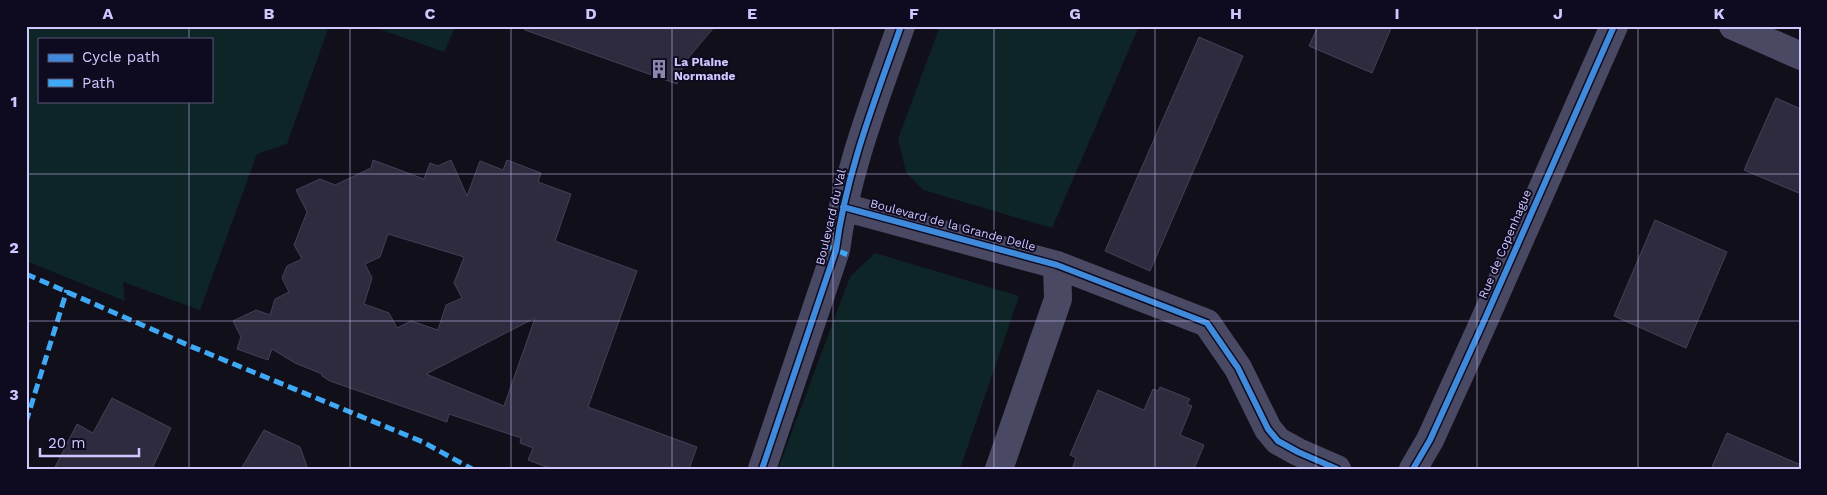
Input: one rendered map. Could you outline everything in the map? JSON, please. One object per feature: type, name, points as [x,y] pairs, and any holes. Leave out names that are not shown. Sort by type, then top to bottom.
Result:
[{"type":"street","name":"Boulevard du Val","points":[[762,469],[836,250],[843,207],[858,154],[901,26]]},
{"type":"street","name":"Rue de Copenhague","points":[[1413,469],[1430,440],[1480,330],[1614,26]]},
{"type":"street","points":[[1733,26],[1801,56]]},
{"type":"street","name":"Boulevard de la Grande Delle","points":[[843,207],[1058,265]]},
{"type":"street","points":[[999,469],[1058,299],[1058,265],[1207,324],[1238,368],[1268,429],[1278,441],[1337,469]]},
{"type":"green space","points":[[26,26],[329,26],[287,144],[257,154],[200,310],[123,282],[125,301],[26,261]]},
{"type":"green space","points":[[371,26],[456,26],[444,52]]},
{"type":"green space","points":[[940,26],[1139,26],[1052,228],[923,190],[906,172],[898,139]]},
{"type":"green space","points":[[875,253],[1019,296],[960,469],[778,469],[850,277]]},
{"type":"building","name":"La Plaine Normande","points":[[525,26],[715,26],[684,63],[677,84],[525,30]]},
{"type":"building","points":[[1318,26],[1392,26],[1372,73],[1309,46]]},
{"type":"building","points":[[1199,37],[1243,56],[1150,271],[1105,251]]},
{"type":"building","points":[[1776,98],[1801,109],[1801,194],[1744,170]]},
{"type":"building","points":[[373,160],[424,179],[430,163],[438,166],[451,160],[467,196],[480,161],[503,170],[507,160],[541,173],[538,182],[571,194],[555,241],[637,271],[588,407],[697,447],[689,469],[552,469],[528,460],[533,448],[520,443],[521,438],[449,414],[447,422],[330,381],[322,376],[322,374],[295,363],[272,349],[268,360],[237,349],[241,337],[233,321],[256,310],[270,315],[275,299],[289,292],[282,278],[287,266],[302,259],[294,245],[307,212],[296,190],[320,179],[335,185],[371,168]],"holes":[[[388,234],[464,257],[454,283],[462,298],[446,305],[438,330],[411,321],[397,328],[389,313],[364,304],[372,278],[365,264],[380,257]],[[535,318],[504,406],[426,374]]]},
{"type":"building","points":[[1655,220],[1727,252],[1686,348],[1614,316]]},
{"type":"building","points":[[1160,387],[1190,399],[1187,404],[1192,406],[1180,435],[1204,445],[1194,469],[1072,469],[1076,458],[1070,455],[1098,390],[1144,410],[1153,389],[1158,391]]},
{"type":"building","points":[[112,398],[171,428],[152,469],[54,469],[77,424],[93,433]]},
{"type":"building","points":[[264,430],[300,447],[308,469],[241,469]]},
{"type":"building","points":[[1727,433],[1801,465],[1801,469],[1711,469]]},
{"type":"marked path","points":[[824,245],[848,255]]},
{"type":"marked path","points":[[26,274],[190,346],[423,442],[472,469]]},
{"type":"marked path","points":[[26,422],[67,290]]},
{"type":"cycle path","points":[[762,469],[836,250],[847,193],[862,137],[901,26]]},
{"type":"cycle path","points":[[1413,469],[1430,440],[1480,330],[1614,26]]},
{"type":"cycle path","points":[[843,207],[1057,265],[1207,323],[1238,368],[1268,429],[1278,441],[1337,469]]},
{"type":"place","name":"La Plaine Normande","points":[[659,69]]}]
